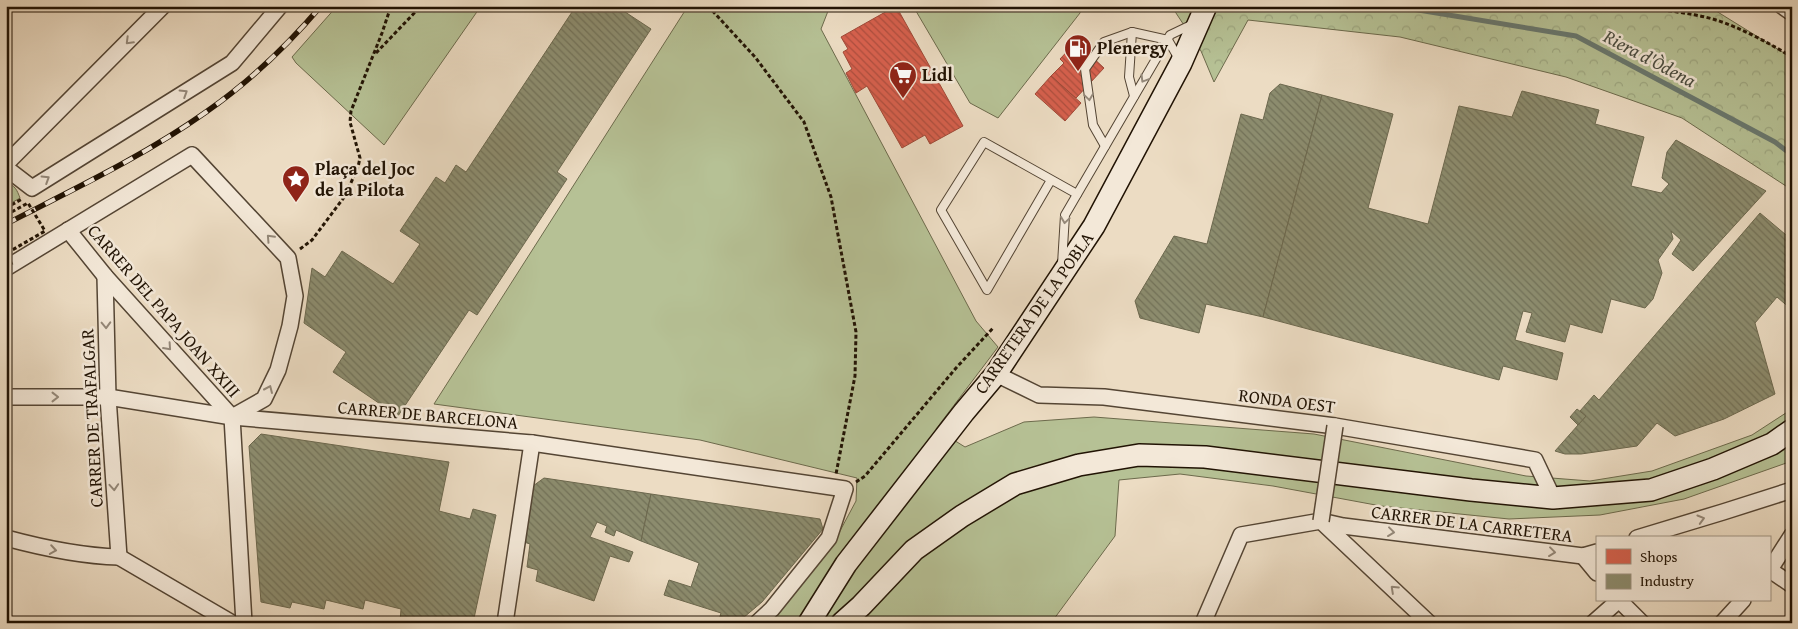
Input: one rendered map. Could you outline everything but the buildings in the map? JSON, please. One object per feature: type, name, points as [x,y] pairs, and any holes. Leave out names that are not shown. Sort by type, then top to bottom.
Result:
[{"type":"street","points":[[163,6],[6,166],[32,188],[232,63],[280,6]]},
{"type":"street","points":[[1782,6],[1792,13]]},
{"type":"street","name":"CARRETERA DE LA POBLA","points":[[809,623],[846,564],[964,412],[996,374],[1062,276],[1094,226],[1181,63],[1203,13]]},
{"type":"street","points":[[9,266],[192,155],[288,258],[295,296],[290,326],[278,370],[264,399],[232,417],[244,623]]},
{"type":"street","name":"CARRER DEL PAPA JOAN XXIII","points":[[68,230],[104,276],[232,417]]},
{"type":"street","name":"CARRER DE TRAFALGAR","points":[[104,276],[108,397],[119,557]]},
{"type":"street","name":"RONDA OEST","points":[[996,374],[1039,395],[1104,397],[1335,426],[1535,460],[1553,498]]},
{"type":"street","name":"CARRER DE BARCELONA","points":[[6,397],[108,397],[232,417],[532,443],[839,488]]},
{"type":"street","points":[[1321,521],[1335,426]]},
{"type":"street","points":[[842,623],[857,614],[914,550],[962,516],[1015,484],[1079,465],[1139,455],[1205,457],[1470,490],[1553,498],[1651,490],[1782,443],[1792,430]]},
{"type":"street","points":[[505,623],[532,443]]},
{"type":"street","points":[[757,623],[772,609],[829,538],[839,488]]},
{"type":"street","points":[[1644,536],[1792,490]]},
{"type":"street","points":[[1203,623],[1241,536],[1321,521]]},
{"type":"street","points":[[1321,521],[1430,623]]},
{"type":"street","name":"CARRER DE LA CARRETERA","points":[[1321,521],[1343,526],[1590,554]]},
{"type":"street","points":[[1792,536],[1770,571],[1792,585]]},
{"type":"street","points":[[6,538],[49,550],[119,557],[232,623]]},
{"type":"street","points":[[1590,554],[1596,570]]},
{"type":"street","points":[[791,623],[846,564]]},
{"type":"street","points":[[1593,623],[1617,602]]},
{"type":"street","points":[[1621,602],[1642,623]]},
{"type":"street","points":[[1722,623],[1741,602]]},
{"type":"lane","points":[[1062,276],[1064,215],[1170,35],[1203,13]]},
{"type":"lane","points":[[1132,32],[1129,76],[1134,96]]},
{"type":"lane","points":[[1105,146],[1093,125],[1085,68],[1104,42],[1132,32],[1168,40],[1181,63]]},
{"type":"lane","points":[[1051,180],[987,290],[941,210],[984,142],[1077,194]]},
{"type":"path","points":[[288,258],[312,240],[345,196],[358,167],[360,158],[350,122],[351,111],[374,55],[391,6]]},
{"type":"path","points":[[374,55],[421,6]]},
{"type":"path","points":[[708,6],[755,57],[804,122],[831,197],[856,332],[855,376],[845,422],[839,464],[839,488],[865,476],[956,368],[994,327]]},
{"type":"path","points":[[1636,6],[1717,20],[1774,46],[1792,57]]},
{"type":"path","points":[[6,215],[28,203],[45,231],[7,253],[9,266]]},
{"type":"green space","points":[[337,6],[481,6],[384,145],[296,63],[292,57]]},
{"type":"green space","points":[[688,6],[830,6],[821,29],[976,321],[998,347],[936,429],[965,447],[1024,422],[1094,417],[1314,434],[1526,476],[1590,481],[1652,471],[1752,435],[1792,409],[1792,461],[1684,499],[1600,515],[1509,519],[1381,506],[1273,486],[1180,474],[1119,480],[1115,536],[1051,623],[762,623],[833,544],[856,501],[857,478],[700,440],[434,404]]},
{"type":"green space","points":[[913,6],[1082,6],[1080,13],[998,118],[970,103]]},
{"type":"green space","points":[[1150,6],[1708,6],[1792,58],[1792,190],[1682,118],[1566,77],[1400,37],[1248,20],[1214,82],[1201,51],[1174,10]]},
{"type":"green space","points":[[6,183],[15,188],[20,198],[6,206]]},
{"type":"waterway","name":"Riera d'Òdena","points":[[1394,6],[1576,36],[1775,142],[1792,155]]},
{"type":"railway","points":[[6,224],[133,158],[206,112],[267,63],[321,6]]},
{"type":"place","name":"Plenergy","points":[[1078,72]]},
{"type":"place","name":"Lidl","points":[[903,99]]},
{"type":"place","name":"Plaça del Joc de la Pilota","points":[[296,203]]}]
